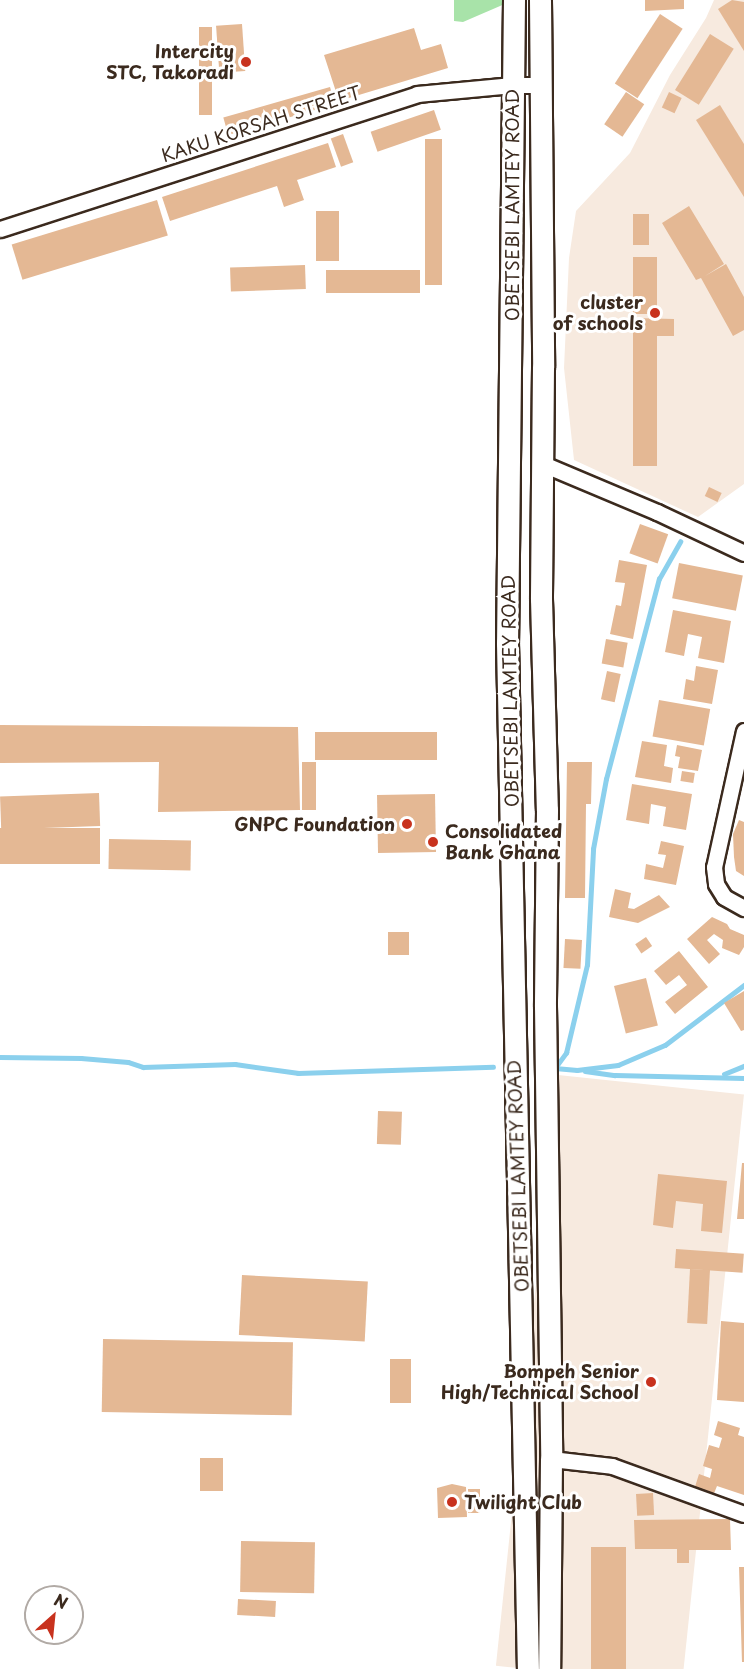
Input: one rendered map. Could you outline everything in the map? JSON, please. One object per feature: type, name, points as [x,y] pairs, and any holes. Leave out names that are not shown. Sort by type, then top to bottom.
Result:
[{"type":"main road","name":"OBETSEBI LAMTEY ROAD","points":[[513,0],[507,643],[528,1669]]},
{"type":"main road","name":"OBETSEBI LAMTEY ROAD","points":[[540,0],[543,464],[540,599],[547,810],[545,1006],[551,1459],[549,1669]]},
{"type":"street","name":"KAKU KORSAH STREET","points":[[0,229],[417,94],[513,85],[540,85]]},
{"type":"street","points":[[543,464],[657,512],[744,553]]},
{"type":"street","points":[[744,731],[742,750],[714,867],[716,884],[724,897],[744,908]]},
{"type":"street","points":[[551,1459],[612,1466],[744,1514]]},
{"type":"shaded area","name":"cluster of schools","points":[[714,0],[744,0],[744,484],[698,517],[574,460],[564,368],[569,258],[576,211],[630,153],[670,75],[706,18]]},
{"type":"shaded area","name":"Bompeh Senior High/Technical School","points":[[558,1075],[744,1095],[684,1669],[527,1669],[496,1666]]},
{"type":"green space","points":[[454,0],[507,0],[507,3],[463,22],[454,21]]},
{"type":"building","points":[[645,0],[684,0],[684,9],[645,11]]},
{"type":"building","points":[[732,0],[744,2],[744,51],[718,9]]},
{"type":"building","points":[[660,14],[683,29],[637,98],[615,84]]},
{"type":"building","points":[[242,24],[245,71],[219,73],[216,26]]},
{"type":"building","points":[[199,27],[212,27],[212,115],[199,115]]},
{"type":"building","points":[[414,28],[421,50],[441,44],[448,68],[339,101],[324,55]]},
{"type":"building","points":[[710,34],[734,49],[699,105],[675,90]]},
{"type":"building","points":[[330,87],[335,104],[228,135],[223,118]]},
{"type":"building","points":[[626,92],[644,104],[622,137],[604,124]]},
{"type":"building","points":[[669,92],[682,98],[675,113],[662,107]]},
{"type":"building","points":[[720,105],[744,144],[744,197],[696,120]]},
{"type":"building","points":[[434,110],[441,130],[377,152],[371,132]]},
{"type":"building","points":[[343,134],[353,162],[341,167],[331,138]]},
{"type":"building","points":[[425,139],[442,139],[442,285],[425,285]]},
{"type":"building","points":[[328,143],[336,167],[297,180],[304,200],[284,207],[277,186],[170,221],[162,197]]},
{"type":"building","points":[[157,200],[168,235],[22,280],[12,244]]},
{"type":"building","points":[[689,206],[724,264],[705,276],[726,264],[744,297],[744,330],[733,336],[701,278],[696,280],[662,223]]},
{"type":"building","points":[[316,211],[339,211],[339,261],[316,261]]},
{"type":"building","points":[[633,214],[649,214],[649,245],[633,245]]},
{"type":"building","points":[[633,257],[657,257],[657,314],[633,314]]},
{"type":"building","points":[[305,265],[306,289],[231,292],[230,268]]},
{"type":"building","points":[[326,270],[420,270],[420,293],[326,293]]},
{"type":"building","points":[[633,318],[674,319],[674,336],[657,336],[657,466],[633,466]]},
{"type":"building","points":[[709,487],[722,493],[717,502],[705,496]]},
{"type":"building","points":[[640,524],[668,534],[658,563],[629,553]]},
{"type":"building","points":[[619,560],[647,565],[633,639],[610,634],[616,605],[621,606],[625,583],[615,582]]},
{"type":"building","points":[[679,563],[743,575],[736,611],[672,598]]},
{"type":"building","points":[[673,610],[731,621],[724,663],[698,658],[702,637],[688,634],[684,656],[665,652]]},
{"type":"building","points":[[606,639],[628,643],[623,667],[602,664]]},
{"type":"building","points":[[696,666],[718,670],[712,704],[683,699],[686,679],[694,681]]},
{"type":"building","points":[[607,671],[621,674],[615,702],[601,699]]},
{"type":"building","points":[[659,700],[710,709],[704,745],[653,736]]},
{"type":"building","points":[[0,725],[298,727],[300,810],[158,812],[159,762],[0,763]]},
{"type":"building","points":[[315,732],[437,732],[437,760],[315,760]]},
{"type":"building","points":[[642,741],[667,745],[664,766],[673,768],[671,783],[635,777]]},
{"type":"building","points":[[677,745],[702,750],[698,771],[678,768],[680,757],[675,756]]},
{"type":"building","points":[[302,762],[316,762],[316,810],[302,810]]},
{"type":"building","points":[[567,762],[592,762],[591,804],[586,804],[585,898],[565,898]]},
{"type":"building","points":[[682,771],[695,773],[693,783],[680,781]]},
{"type":"building","points":[[632,784],[692,794],[686,830],[663,826],[666,807],[651,804],[649,824],[626,820]]},
{"type":"building","points":[[99,793],[100,826],[1,829],[0,796]]},
{"type":"building","name":"GNPC Foundation","points":[[435,794],[436,852],[378,853],[377,795]]},
{"type":"building","points":[[739,820],[744,822],[744,876],[736,871],[734,857],[733,834]]},
{"type":"building","points":[[0,828],[100,828],[100,864],[0,864]]},
{"type":"building","points":[[109,839],[191,840],[190,870],[108,869]]},
{"type":"building","points":[[661,841],[684,846],[676,885],[644,879],[646,864],[663,868],[666,855],[658,854]]},
{"type":"building","points":[[615,889],[631,893],[628,908],[634,909],[659,895],[670,907],[638,923],[609,917]]},
{"type":"building","points":[[712,917],[744,935],[744,947],[739,955],[722,948],[723,940],[714,934],[707,940],[720,954],[709,964],[687,939]]},
{"type":"building","points":[[388,932],[409,932],[409,955],[388,955]]},
{"type":"building","points":[[646,937],[652,946],[641,953],[635,944]]},
{"type":"building","points":[[565,939],[582,940],[580,969],[563,968]]},
{"type":"building","points":[[679,951],[708,987],[675,1014],[665,1002],[687,985],[679,975],[666,985],[654,971]]},
{"type":"building","points":[[646,978],[658,1026],[626,1034],[614,986]]},
{"type":"building","points":[[744,991],[744,1030],[741,1031],[724,1003]]},
{"type":"building","points":[[378,1111],[402,1112],[401,1145],[377,1144]]},
{"type":"building","points":[[742,1163],[744,1163],[744,1219],[737,1219]]},
{"type":"building","points":[[658,1174],[727,1181],[722,1233],[701,1231],[703,1204],[676,1201],[673,1228],[653,1225]]},
{"type":"building","points":[[676,1249],[744,1254],[743,1273],[675,1268]]},
{"type":"building","points":[[690,1269],[710,1270],[707,1324],[687,1323]]},
{"type":"building","points":[[242,1275],[368,1282],[365,1342],[239,1335]]},
{"type":"building","points":[[721,1321],[744,1323],[744,1402],[717,1400]]},
{"type":"building","points":[[103,1339],[293,1342],[292,1415],[102,1412]]},
{"type":"building","points":[[390,1359],[411,1359],[411,1403],[390,1403]]},
{"type":"building","points":[[718,1421],[740,1428],[738,1435],[744,1437],[744,1495],[717,1486],[713,1496],[694,1490],[699,1474],[710,1478],[712,1469],[703,1466],[709,1445],[719,1448],[722,1438],[714,1435]]},
{"type":"building","points":[[200,1458],[223,1458],[223,1491],[200,1491]]},
{"type":"building","name":"Twilight Club","points":[[452,1484],[466,1487],[467,1517],[438,1518],[437,1488]]},
{"type":"building","points":[[468,1489],[480,1489],[480,1513],[468,1513]]},
{"type":"building","points":[[653,1493],[654,1515],[637,1516],[636,1494]]},
{"type":"building","points":[[730,1519],[731,1550],[689,1550],[689,1563],[677,1563],[677,1549],[635,1549],[634,1520]]},
{"type":"building","points":[[241,1541],[315,1542],[314,1593],[240,1592]]},
{"type":"building","points":[[591,1547],[626,1547],[626,1669],[591,1669]]},
{"type":"building","points":[[739,1567],[744,1567],[744,1662],[742,1662]]},
{"type":"building","points":[[238,1599],[276,1601],[275,1617],[237,1615]]},
{"type":"waterway","points":[[555,1068],[566,1053],[587,965],[593,849],[606,779],[659,579],[680,542]]},
{"type":"waterway","points":[[577,1070],[618,1065],[665,1045],[744,985]]},
{"type":"waterway","points":[[0,1057],[81,1058],[128,1062],[143,1067],[235,1064],[298,1073],[493,1067]]},
{"type":"waterway","points":[[724,1074],[744,1066]]},
{"type":"waterway","points":[[555,1068],[577,1070]]},
{"type":"waterway","points":[[585,1071],[615,1075],[744,1078]]},
{"type":"place","name":"Intercity STC, Takoradi","points":[[246,62]]},
{"type":"place","name":"cluster of schools","points":[[655,313]]},
{"type":"place","name":"GNPC Foundation","points":[[407,824]]},
{"type":"place","name":"Consolidated Bank Ghana","points":[[433,842]]},
{"type":"place","name":"Bompeh Senior High/Technical School","points":[[651,1382]]},
{"type":"place","name":"Twilight Club","points":[[452,1502]]}]
